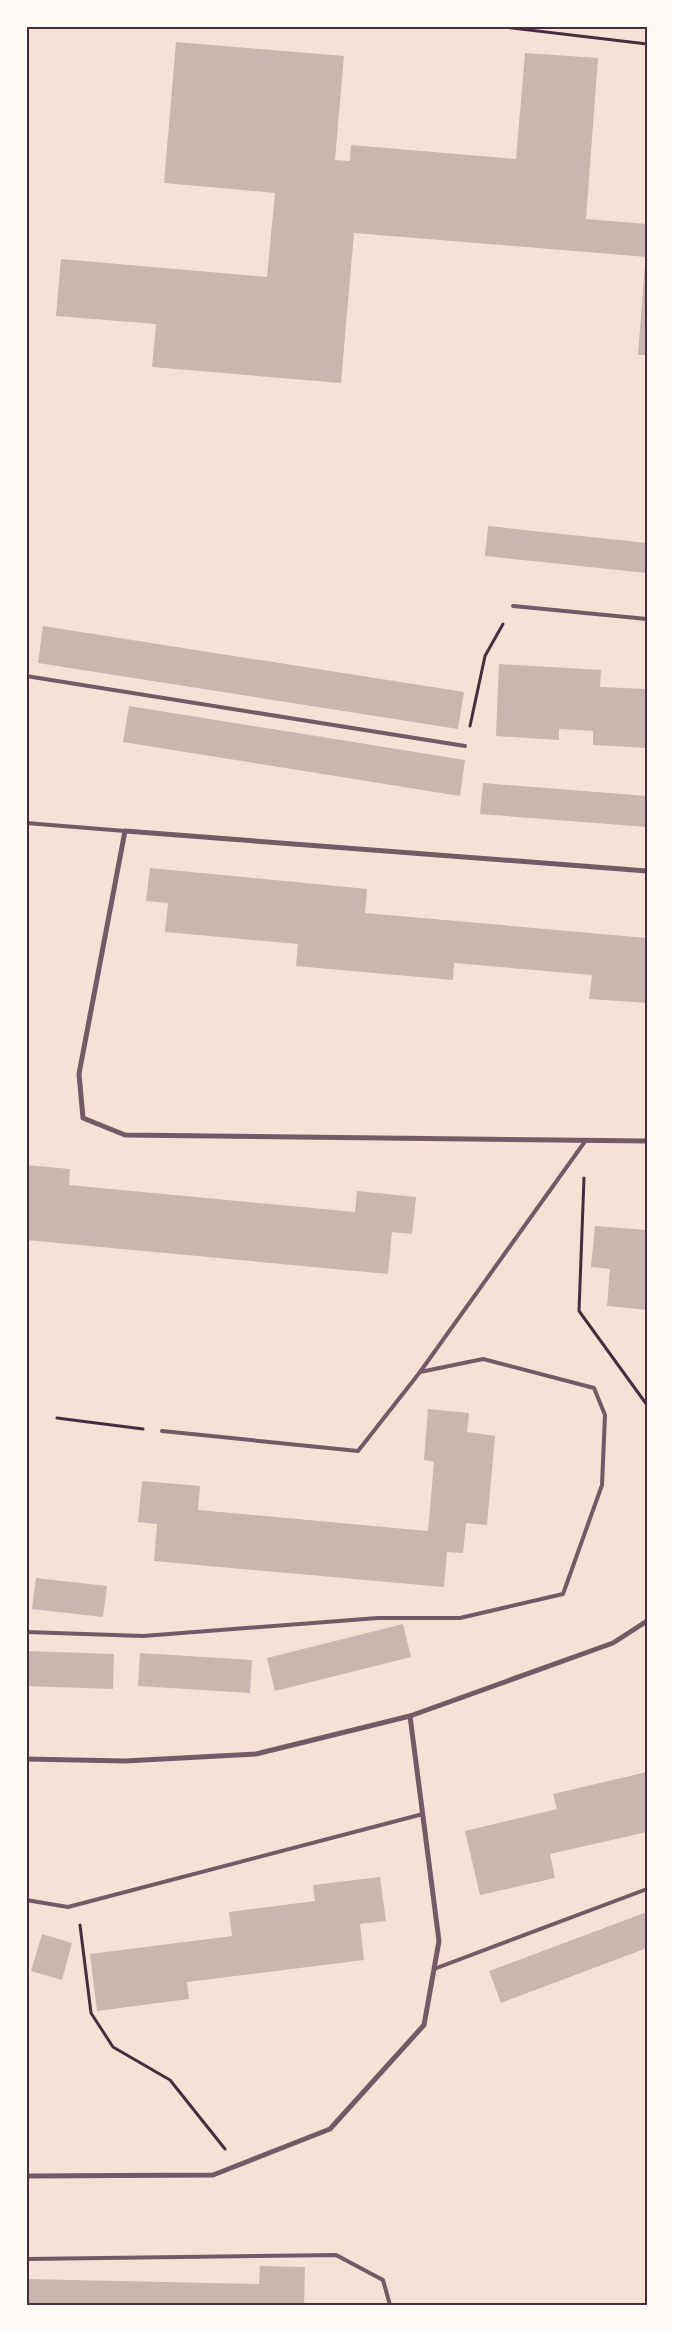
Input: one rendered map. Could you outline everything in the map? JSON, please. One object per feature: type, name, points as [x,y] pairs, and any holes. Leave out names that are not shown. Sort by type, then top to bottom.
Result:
[{"type":"street","points":[[647,871],[125,831],[79,1074],[83,1118],[125,1135],[647,1141]]},
{"type":"street","points":[[26,1759],[124,1761],[256,1754],[410,1716],[613,1644],[647,1621]]},
{"type":"street","points":[[26,2176],[213,2175],[237,2166],[330,2129],[424,2025],[439,1941],[410,1716]]},
{"type":"lane","points":[[514,606],[647,619]]},
{"type":"lane","points":[[26,676],[466,746]]},
{"type":"lane","points":[[26,824],[125,831]]},
{"type":"lane","points":[[162,1431],[358,1451],[420,1372],[586,1140]]},
{"type":"lane","points":[[26,1632],[143,1636],[378,1618],[460,1618],[563,1594],[602,1485],[605,1415],[594,1388],[483,1359],[420,1372]]},
{"type":"lane","points":[[26,1900],[68,1907],[423,1814]]},
{"type":"lane","points":[[434,1969],[647,1889]]},
{"type":"lane","points":[[26,2259],[336,2255],[383,2280],[390,2305]]},
{"type":"path","points":[[496,26],[647,44]]},
{"type":"path","points":[[466,746],[485,656],[514,606]]},
{"type":"path","points":[[586,1140],[579,1311],[647,1404]]},
{"type":"path","points":[[57,1418],[162,1431]]},
{"type":"path","points":[[77,1904],[91,2013],[113,2047],[170,2080],[237,2166]]},
{"type":"building","points":[[176,42],[344,56],[335,160],[350,161],[351,145],[516,159],[525,53],[598,58],[586,219],[647,224],[647,257],[354,233],[341,383],[152,367],[156,324],[56,316],[61,259],[267,277],[275,193],[164,183]]},
{"type":"building","points":[[645,264],[647,264],[647,355],[638,355]]},
{"type":"building","points":[[488,526],[647,543],[647,573],[485,556]]},
{"type":"building","points":[[43,626],[464,692],[458,729],[38,663]]},
{"type":"building","points":[[499,664],[601,670],[600,687],[647,689],[647,748],[593,745],[593,731],[559,729],[559,740],[496,736]]},
{"type":"building","points":[[129,706],[465,760],[460,796],[123,742]]},
{"type":"building","points":[[483,783],[647,796],[647,827],[480,814]]},
{"type":"building","points":[[150,868],[367,889],[365,913],[647,938],[647,1003],[589,999],[592,975],[454,963],[453,980],[296,966],[298,944],[165,932],[168,903],[146,901]]},
{"type":"building","points":[[26,1165],[70,1169],[69,1185],[355,1212],[357,1191],[416,1197],[412,1234],[392,1232],[388,1274],[26,1240]]},
{"type":"building","points":[[595,1226],[647,1230],[647,1310],[607,1306],[610,1269],[591,1267]]},
{"type":"building","points":[[428,1409],[469,1413],[467,1432],[495,1436],[487,1525],[466,1523],[463,1553],[447,1552],[444,1587],[154,1561],[157,1524],[138,1522],[142,1481],[200,1486],[198,1510],[428,1531],[434,1462],[424,1460]]},
{"type":"building","points":[[36,1578],[107,1586],[103,1617],[32,1609]]},
{"type":"building","points":[[403,1624],[411,1657],[275,1691],[267,1658]]},
{"type":"building","points":[[26,1651],[114,1654],[113,1689],[26,1686]]},
{"type":"building","points":[[140,1653],[252,1660],[250,1693],[138,1686]]},
{"type":"building","points":[[647,1772],[647,1832],[550,1854],[555,1878],[480,1895],[465,1831],[557,1809],[553,1794]]},
{"type":"building","points":[[380,1877],[386,1921],[360,1924],[364,1960],[187,1982],[189,1999],[97,2011],[90,1954],[232,1936],[229,1912],[315,1901],[313,1885]]},
{"type":"building","points":[[647,1912],[647,1948],[501,2003],[489,1971]]},
{"type":"building","points":[[42,1934],[72,1943],[62,1980],[31,1971]]},
{"type":"building","points":[[260,2266],[305,2267],[304,2305],[26,2305],[26,2279],[259,2284]]}]
